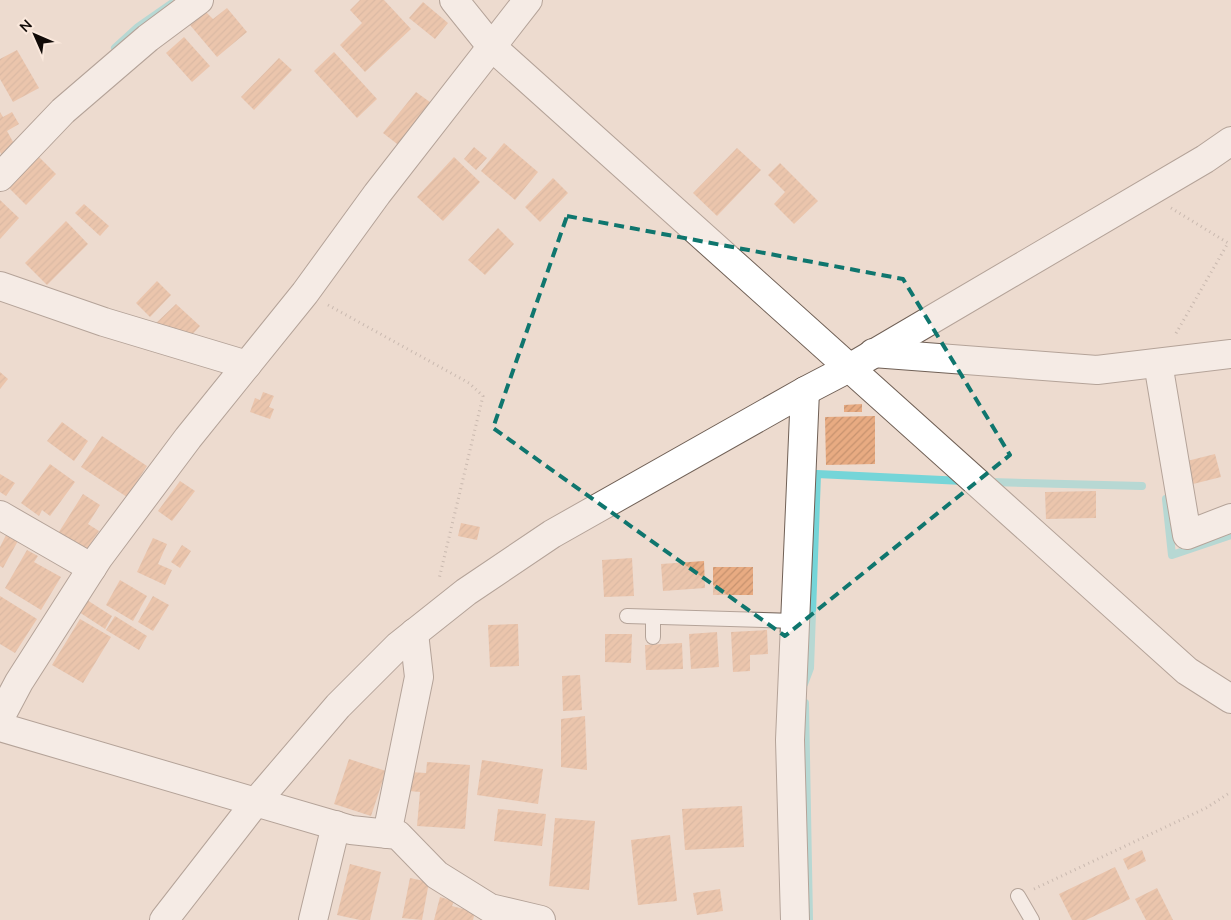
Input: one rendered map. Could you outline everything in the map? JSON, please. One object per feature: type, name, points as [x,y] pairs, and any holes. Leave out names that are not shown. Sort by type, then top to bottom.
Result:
[{"type":"street","points":[[0,178],[63,110],[148,38],[199,0]]},
{"type":"street","points":[[454,0],[491,46],[862,360],[1188,671],[1231,699]]},
{"type":"street","points":[[528,0],[377,194],[305,293],[188,438],[92,568],[19,682],[1,716],[0,726],[351,830],[398,835],[437,875],[490,908],[541,920]]},
{"type":"street","points":[[164,920],[255,803],[338,706],[398,646],[466,592],[552,534],[862,360],[1206,159],[1231,141]]},
{"type":"street","points":[[0,286],[104,322],[247,365]]},
{"type":"street","points":[[862,360],[1097,370],[1231,354]]},
{"type":"street","points":[[1158,364],[1187,535],[1231,518]]},
{"type":"street","points":[[795,920],[790,740],[805,391]]},
{"type":"street","points":[[0,515],[92,568]]},
{"type":"street","points":[[387,834],[419,677],[414,633]]},
{"type":"street","points":[[313,920],[336,825]]},
{"type":"lane","points":[[627,616],[795,621]]},
{"type":"lane","points":[[653,617],[653,637]]},
{"type":"lane","points":[[1018,896],[1032,920]]},
{"type":"path","points":[[1146,194],[1228,243],[1158,364]]},
{"type":"path","points":[[305,293],[469,383],[483,396],[438,583]]},
{"type":"path","points":[[1018,896],[1206,808],[1231,792]]},
{"type":"highlighted area","points":[[567,216],[903,279],[1010,455],[785,636],[493,428]]},
{"type":"building","points":[[360,0],[384,0],[411,29],[365,72],[340,45],[362,23],[350,10]]},
{"type":"building","points":[[423,2],[448,23],[435,39],[409,18]]},
{"type":"building","points":[[227,8],[247,32],[217,57],[190,25],[206,12],[213,19]]},
{"type":"building","points":[[184,37],[210,66],[192,82],[166,53]]},
{"type":"building","points":[[17,50],[39,88],[13,102],[0,79],[0,59]]},
{"type":"building","points":[[334,52],[377,99],[357,118],[314,71]]},
{"type":"building","points":[[279,58],[292,70],[254,110],[241,97]]},
{"type":"building","points":[[416,92],[434,105],[401,147],[383,133]]},
{"type":"building","points":[[0,112],[3,117],[12,112],[19,124],[7,131],[17,149],[3,157],[0,152]]},
{"type":"building","points":[[504,143],[538,172],[515,200],[481,171]]},
{"type":"building","points":[[474,147],[487,158],[476,170],[464,159]]},
{"type":"building","points":[[737,148],[761,170],[717,216],[693,193]]},
{"type":"building","points":[[38,156],[56,174],[26,205],[8,187]]},
{"type":"building","points":[[454,157],[480,182],[443,221],[417,197]]},
{"type":"building","points":[[780,163],[818,201],[794,224],[774,204],[785,192],[768,175]]},
{"type":"building","points":[[553,178],[568,193],[540,222],[525,207]]},
{"type":"building","points":[[0,200],[19,218],[0,239]]},
{"type":"building","points":[[84,204],[109,226],[100,236],[75,213]]},
{"type":"building","points":[[66,221],[88,244],[47,285],[25,263]]},
{"type":"building","points":[[498,228],[514,244],[485,275],[468,260]]},
{"type":"building","points":[[157,281],[171,295],[150,317],[136,303]]},
{"type":"building","points":[[176,304],[200,326],[187,340],[152,327]]},
{"type":"building","points":[[0,372],[8,379],[0,389]]},
{"type":"building","points":[[263,392],[274,396],[269,407],[274,409],[270,419],[250,412],[255,398],[260,400]]},
{"type":"building","points":[[862,404],[862,412],[844,412],[844,405]]},
{"type":"building","points":[[875,416],[875,464],[826,465],[825,417]]},
{"type":"building","points":[[62,422],[88,441],[74,461],[47,441]]},
{"type":"building","points":[[102,436],[147,466],[127,497],[81,467]]},
{"type":"building","points":[[1215,454],[1221,477],[1193,484],[1187,461]]},
{"type":"building","points":[[50,464],[75,482],[50,516],[42,510],[39,516],[21,503]]},
{"type":"building","points":[[0,474],[15,483],[6,496],[0,492]]},
{"type":"building","points":[[180,481],[195,491],[172,521],[158,511]]},
{"type":"building","points":[[1096,491],[1096,518],[1046,519],[1045,492]]},
{"type":"building","points":[[83,494],[100,505],[88,524],[99,531],[85,552],[57,535]]},
{"type":"building","points":[[461,523],[480,527],[477,540],[458,536]]},
{"type":"building","points":[[7,533],[19,539],[3,568],[0,566],[0,547]]},
{"type":"building","points":[[153,538],[167,544],[158,564],[172,570],[165,585],[137,572]]},
{"type":"building","points":[[182,545],[191,551],[180,568],[171,562]]},
{"type":"building","points":[[27,550],[38,556],[34,562],[61,577],[41,610],[5,588]]},
{"type":"building","points":[[632,558],[634,596],[604,597],[602,560]]},
{"type":"building","points":[[704,561],[705,588],[663,591],[661,564]]},
{"type":"building","points":[[713,567],[753,567],[753,595],[713,595]]},
{"type":"building","points":[[120,580],[147,596],[133,621],[106,605]]},
{"type":"building","points":[[0,596],[37,619],[15,653],[0,644]]},
{"type":"building","points":[[153,596],[169,605],[153,631],[138,622]]},
{"type":"building","points":[[87,600],[112,616],[105,629],[79,612]]},
{"type":"building","points":[[115,616],[147,636],[139,650],[106,630]]},
{"type":"building","points":[[80,619],[111,637],[83,683],[52,665]]},
{"type":"building","points":[[518,624],[519,666],[490,667],[488,625]]},
{"type":"building","points":[[767,630],[768,654],[750,655],[750,671],[733,672],[731,632]]},
{"type":"building","points":[[717,632],[719,667],[691,669],[689,634]]},
{"type":"building","points":[[605,634],[632,634],[631,663],[605,662]]},
{"type":"building","points":[[682,643],[683,669],[646,670],[645,645]]},
{"type":"building","points":[[580,675],[582,710],[563,711],[562,676]]},
{"type":"building","points":[[585,716],[587,770],[561,767],[561,719]]},
{"type":"building","points":[[349,759],[386,771],[371,816],[334,804]]},
{"type":"building","points":[[482,760],[543,769],[538,804],[477,795]]},
{"type":"building","points":[[427,762],[470,765],[465,829],[417,826],[420,792],[409,791],[410,772],[426,773]]},
{"type":"building","points":[[742,806],[744,847],[685,850],[682,809]]},
{"type":"building","points":[[498,809],[546,814],[542,846],[494,841]]},
{"type":"building","points":[[555,818],[595,821],[589,890],[549,886]]},
{"type":"building","points":[[670,835],[677,901],[638,905],[631,840]]},
{"type":"building","points":[[1142,850],[1146,861],[1128,870],[1123,859]]},
{"type":"building","points":[[350,864],[381,872],[370,920],[337,915]]},
{"type":"building","points":[[1115,867],[1130,899],[1086,920],[1072,920],[1059,894]]},
{"type":"building","points":[[410,878],[429,882],[422,920],[402,918]]},
{"type":"building","points":[[1157,888],[1173,920],[1146,920],[1135,899]]},
{"type":"building","points":[[720,889],[723,911],[697,915],[693,893]]},
{"type":"building","points":[[440,897],[454,901],[452,906],[475,912],[473,920],[434,920]]},
{"type":"waterway","points":[[115,48],[138,27],[171,4]]},
{"type":"waterway","points":[[804,684],[810,668],[817,474],[963,481]]},
{"type":"waterway","points":[[989,482],[1142,486]]},
{"type":"waterway","points":[[1166,499],[1172,555],[1231,535]]},
{"type":"waterway","points":[[805,703],[809,920]]}]
